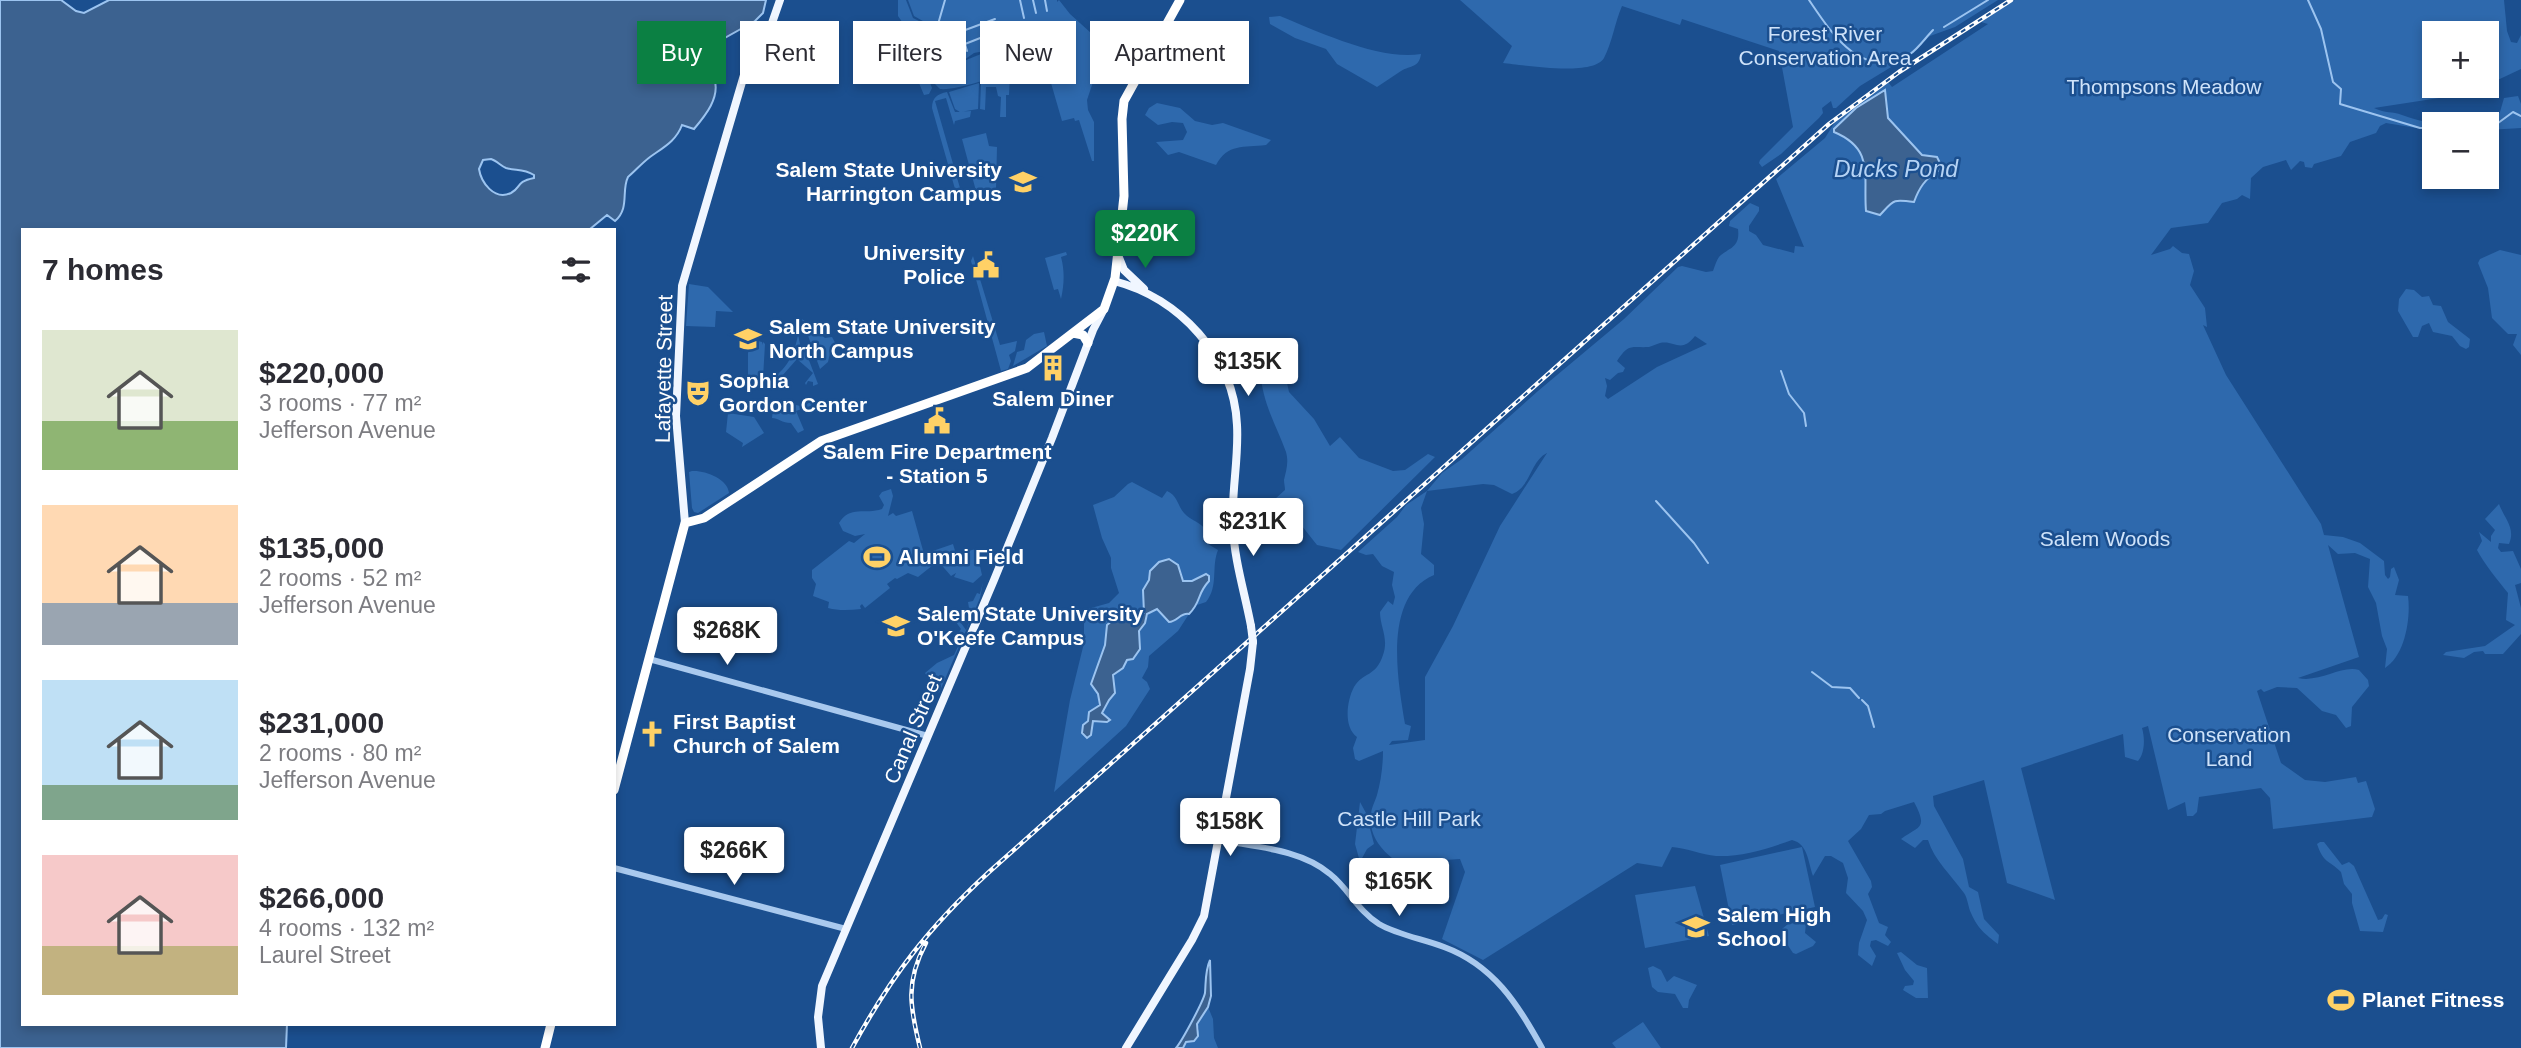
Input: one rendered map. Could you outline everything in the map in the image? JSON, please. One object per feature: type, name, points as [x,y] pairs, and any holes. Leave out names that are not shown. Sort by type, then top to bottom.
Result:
[{"type":"highway","points":[[685,523],[704,518],[821,440],[1027,368],[1104,309],[1114,281],[1125,184],[1122,119],[1124,102],[1180,0]]},
{"type":"highway","points":[[1073,333],[1083,335],[1088,343]]},
{"type":"highway","name":"Lafayette Street","points":[[616,783],[685,523]]},
{"type":"highway","points":[[545,1048],[550,1026]]},
{"type":"main road","name":"Lafayette Street","points":[[685,523],[676,416],[682,286],[747,65],[772,23],[780,0]]},
{"type":"main road","points":[[1118,254],[1124,270],[1204,338],[1228,382],[1237,425],[1232,514],[1234,536],[1253,642],[1251,668],[1201,923],[1126,1048]]},
{"type":"main road","points":[[1114,281],[1154,298]]},
{"type":"main road","name":"Canal Street","points":[[821,1048],[819,996],[1034,484],[1088,343],[1104,309]]},
{"type":"street","points":[[649,659],[928,736]]},
{"type":"street","points":[[1219,840],[1285,852],[1316,864],[1332,875],[1376,922],[1446,947],[1475,962],[1509,994],[1542,1048]]},
{"type":"street","points":[[616,869],[846,929]]},
{"type":"green space","points":[[898,0],[906,0],[913,18],[919,21],[902,21],[898,16]]},
{"type":"green space","points":[[908,0],[1059,0],[1090,32],[1090,84],[1092,84],[1087,100],[1094,122],[1094,161],[1079,120],[1075,121],[1074,118],[1062,121],[1051,84],[1076,84],[1076,21],[980,21],[980,52],[966,59],[966,21],[923,21],[914,16]]},
{"type":"green space","name":"Forest River Conservation Area","points":[[1460,0],[1998,0],[1955,27],[1930,36],[1906,58],[1860,86],[1836,108],[1833,108],[1831,101],[1822,108],[1823,113],[1819,118],[1781,154],[1762,167],[1760,160],[1793,127],[1779,51],[1682,19],[1680,25],[1622,6],[1607,52],[1597,64],[1557,68],[1503,63],[1512,46]]},
{"type":"green space","points":[[2015,0],[2504,0],[2507,31],[2511,42],[2517,43],[2521,35],[2521,69],[2499,79],[2499,21],[2422,21],[2422,98],[2439,98],[2374,108],[2422,121],[2422,129],[2386,123],[2380,126],[2376,133],[2350,142],[2341,156],[2314,164],[2312,168],[2305,167],[2304,162],[2300,161],[2291,170],[2286,160],[2263,167],[2251,178],[2250,199],[2242,195],[2222,203],[2208,223],[2171,228],[2151,255],[2173,246],[2182,253],[2189,254],[2194,271],[2190,285],[2205,308],[2207,327],[2203,325],[2226,375],[2321,524],[2324,535],[2343,537],[2360,543],[2384,561],[2388,579],[2394,567],[2399,580],[2395,595],[2408,596],[2408,615],[2402,646],[2385,668],[2387,649],[2376,603],[2368,587],[2370,559],[2355,553],[2338,554],[2328,545],[2359,657],[2298,678],[2359,670],[2368,680],[2369,686],[2352,707],[2351,726],[2346,728],[2336,715],[2322,711],[2297,688],[2277,687],[2264,692],[2261,689],[2257,691],[2281,763],[2305,780],[2325,782],[2356,777],[2358,783],[2366,781],[2375,809],[2372,817],[2273,829],[2270,798],[2261,788],[2199,797],[2197,812],[2193,816],[2187,816],[2185,802],[2168,810],[2148,726],[2142,728],[2144,745],[2138,761],[2125,757],[2123,734],[2021,768],[2055,900],[2007,883],[1984,780],[1933,796],[1934,806],[1963,859],[1969,887],[1978,892],[1984,919],[1999,935],[1998,944],[1976,923],[1964,893],[1939,861],[1928,840],[1923,840],[1915,848],[1901,839],[1920,826],[1921,818],[1914,802],[1881,814],[1869,815],[1861,829],[1848,841],[1871,881],[1872,887],[1868,894],[1879,923],[1888,927],[1885,935],[1891,942],[1888,946],[1876,940],[1871,941],[1870,946],[1876,956],[1872,966],[1858,955],[1867,920],[1863,911],[1846,893],[1848,878],[1843,863],[1831,856],[1825,856],[1813,876],[1804,849],[1792,840],[1754,852],[1725,856],[1672,847],[1662,867],[1637,863],[1483,960],[1442,939],[1465,872],[1460,859],[1430,861],[1428,873],[1424,876],[1387,854],[1374,836],[1371,826],[1371,812],[1380,784],[1383,751],[1359,761],[1355,759],[1353,748],[1357,737],[1348,720],[1350,699],[1358,682],[1380,662],[1385,643],[1380,612],[1388,601],[1393,605],[1395,597],[1392,585],[1394,572],[1382,566],[1373,554],[1358,552],[1397,517],[1406,505],[1427,491],[1442,473],[1462,459],[1624,319],[1678,267],[1713,271],[1720,256],[1738,239],[1738,229],[1729,226],[1730,221],[1750,203],[1759,207],[1759,211],[1749,226],[1749,231],[1756,235],[1763,245],[1794,253],[1795,246],[1804,247],[1776,179],[1825,138],[1840,114],[1885,83],[1888,82],[1892,87],[1988,24],[1981,22]],"holes":[[[1695,336],[1707,344],[1657,367],[1608,399],[1605,396],[1605,378],[1610,380],[1623,372],[1625,368],[1617,361],[1628,349],[1660,343],[1682,345]],[[1547,453],[1500,526],[1453,626],[1425,677],[1425,740],[1389,745],[1392,741],[1408,740],[1411,726],[1405,724],[1399,686],[1397,642],[1400,620],[1407,602],[1418,586],[1434,575],[1434,565],[1421,554],[1424,524],[1421,508],[1427,491],[1494,485],[1512,494],[1523,486],[1537,462]]]},
{"type":"green space","points":[[1280,16],[1350,44],[1388,53],[1421,54],[1420,59],[1377,87],[1337,64],[1326,49],[1295,38],[1270,24],[1269,17]]},
{"type":"green space","points":[[980,54],[980,82],[948,89],[940,89],[935,84],[966,84],[966,60]]},
{"type":"green space","points":[[979,83],[978,109],[960,112],[955,109],[949,92]]},
{"type":"green space","points":[[919,84],[931,84],[929,94],[924,95]]},
{"type":"green space","points":[[981,84],[1010,84],[1009,95],[1006,95],[1006,117],[1000,117],[1001,97],[998,96],[996,87],[986,87],[985,110],[980,109]]},
{"type":"green space","points":[[947,92],[955,112],[971,111],[970,117],[955,121],[954,125],[946,98],[935,101],[960,188],[955,189],[932,108],[936,97]]},
{"type":"green space","points":[[2518,96],[2521,104],[2521,128],[2499,129],[2499,113],[2504,98]]},
{"type":"green space","points":[[1157,103],[1180,108],[1195,121],[1212,125],[1223,123],[1271,140],[1266,145],[1231,150],[1216,165],[1179,152],[1168,155],[1156,142],[1183,140],[1187,132],[1183,123],[1158,125],[1145,115],[1149,108]]},
{"type":"green space","points":[[986,133],[989,146],[997,147],[996,189],[976,191],[962,139]]},
{"type":"green space","points":[[2500,250],[2521,255],[2521,355],[2513,345],[2517,334],[2508,334],[2492,318],[2488,288],[2478,263],[2480,259]]},
{"type":"green space","points":[[1066,252],[1067,255],[1061,257],[1064,278],[1061,299],[1058,289],[1054,290],[1045,258]]},
{"type":"green space","points":[[973,256],[1000,345],[1017,341],[1015,351],[1009,355],[1011,361],[1008,369],[1001,371],[971,261]]},
{"type":"green space","points":[[689,284],[708,287],[733,312],[716,311],[715,327],[686,326]]},
{"type":"green space","points":[[2406,289],[2414,290],[2422,297],[2429,296],[2433,305],[2441,306],[2448,322],[2470,339],[2469,347],[2466,349],[2460,346],[2452,336],[2433,332],[2429,323],[2422,326],[2418,337],[2413,337],[2398,311],[2399,299]]},
{"type":"green space","points":[[802,319],[825,338],[832,337],[838,348],[830,353],[828,362],[820,369]]},
{"type":"green space","points":[[1044,332],[1047,346],[1013,366],[1017,352],[1024,350],[1026,340],[1034,334]]},
{"type":"green space","points":[[798,334],[801,349],[807,355],[818,384],[813,386],[813,382],[808,381],[806,385],[805,383],[813,373],[797,359],[775,384],[776,390],[768,381],[789,361]]},
{"type":"green space","points":[[754,340],[765,344],[763,378],[748,381],[748,341],[753,341],[754,345]]},
{"type":"green space","points":[[1281,376],[1287,383],[1289,392],[1314,419],[1330,446],[1340,437],[1359,458],[1393,471],[1405,470],[1428,454],[1435,457],[1341,550],[1317,545],[1298,521],[1252,545],[1240,535],[1258,522],[1266,507],[1285,490],[1287,456],[1268,407],[1261,378]]},
{"type":"green space","points":[[812,402],[813,405],[796,411],[804,430],[798,433],[791,423],[772,418],[773,409],[789,403],[800,406]]},
{"type":"green space","points":[[728,413],[754,417],[764,433],[742,447],[743,443],[726,432]]},
{"type":"green space","points":[[689,472],[715,476],[725,484],[729,493],[698,513],[694,512]]},
{"type":"green space","points":[[1132,482],[1162,498],[1167,491],[1171,493],[1184,513],[1205,529],[1207,532],[1203,541],[1218,550],[1214,583],[1206,602],[1197,605],[1206,574],[1192,581],[1183,581],[1180,572],[1169,559],[1156,566],[1151,574],[1143,593],[1144,613],[1120,614],[1110,619],[1105,645],[1091,684],[1098,694],[1099,708],[1089,712],[1086,724],[1091,735],[1093,721],[1099,722],[1105,715],[1102,713],[1115,693],[1114,672],[1128,659],[1149,614],[1157,609],[1169,622],[1173,622],[1183,614],[1189,614],[1178,631],[1149,656],[1148,667],[1142,678],[1150,689],[1126,726],[1054,792],[1070,700],[1084,643],[1084,610],[1109,603],[1119,593],[1111,568],[1111,558],[1093,505],[1114,497]]},
{"type":"green space","points":[[891,489],[893,496],[888,516],[912,511],[924,554],[953,544],[956,554],[976,549],[982,575],[973,583],[954,577],[956,573],[951,576],[938,561],[918,577],[908,573],[895,578],[887,584],[890,588],[865,608],[862,604],[861,609],[828,608],[829,602],[813,596],[816,584],[812,578],[812,570],[849,541],[854,543],[865,534],[855,536],[843,531],[839,523],[843,517],[853,512],[882,509],[884,505],[879,496]]},
{"type":"green space","points":[[2499,504],[2508,523],[2511,538],[2509,544],[2499,543],[2498,548],[2501,552],[2513,551],[2521,569],[2521,583],[2515,585],[2521,608],[2521,634],[2503,654],[2485,654],[2483,651],[2474,652],[2464,658],[2443,655],[2446,652],[2485,646],[2515,625],[2506,620],[2508,593],[2477,550],[2482,541],[2479,532],[2491,542],[2495,530],[2485,519]]},
{"type":"green space","points":[[983,582],[980,598],[939,693],[925,673],[937,663],[954,655],[962,638],[959,632],[961,629],[953,618],[956,616],[966,630],[973,612],[968,602],[973,601],[977,593],[980,594]]},
{"type":"green space","points":[[1360,802],[1366,813],[1374,844],[1367,849],[1360,862],[1355,844]]},
{"type":"green space","points":[[2324,842],[2342,865],[2349,862],[2354,866],[2378,920],[2385,914],[2388,915],[2383,932],[2360,931],[2352,894],[2344,884],[2341,872],[2322,855],[2317,844]]},
{"type":"green space","points":[[1802,847],[1815,907],[1732,925],[1720,865]]},
{"type":"green space","points":[[1695,886],[1709,936],[1645,948],[1635,895]]},
{"type":"green space","points":[[1788,924],[1806,924],[1805,933],[1816,942],[1796,954],[1787,944],[1782,929]]},
{"type":"green space","points":[[1901,952],[1917,965],[1927,968],[1928,998],[1916,998],[1903,990],[1905,986],[1913,985],[1914,981],[1897,953]]},
{"type":"green space","points":[[1653,966],[1661,970],[1667,982],[1674,976],[1697,985],[1688,1008],[1683,1008],[1675,994],[1658,992],[1652,987],[1648,968]]},
{"type":"green space","points":[[1208,1007],[1218,1048],[1183,1048],[1187,1042],[1194,1041],[1199,1029],[1197,1024]]},
{"type":"green space","points":[[1643,1022],[1661,1048],[1616,1048],[1612,1043]]},
{"type":"water","points":[[0,0],[61,0],[76,11],[84,13],[109,0],[766,0],[763,13],[755,21],[740,21],[740,29],[726,37],[726,21],[637,21],[637,84],[716,85],[714,99],[694,129],[682,125],[673,140],[628,177],[624,205],[615,221],[607,215],[591,228],[21,228],[21,1026],[287,1026],[286,1048],[0,1048]],"holes":[[[491,159],[506,168],[523,170],[534,175],[534,178],[521,183],[517,189],[505,195],[489,189],[479,169],[483,160]]]},
{"type":"water","name":"Ducks Pond","points":[[1885,90],[1888,118],[1922,155],[1937,157],[1940,163],[1938,171],[1923,184],[1914,202],[1894,202],[1880,215],[1866,211],[1865,175],[1861,155],[1856,147],[1834,132],[1834,129],[1856,108]]},
{"type":"water","points":[[1169,559],[1178,565],[1183,581],[1192,581],[1206,574],[1209,581],[1189,614],[1169,622],[1157,609],[1147,614],[1139,631],[1140,649],[1133,659],[1127,660],[1123,668],[1113,675],[1115,693],[1102,713],[1110,720],[1093,721],[1091,735],[1087,738],[1082,733],[1083,725],[1088,721],[1089,712],[1100,705],[1098,694],[1091,684],[1105,645],[1107,625],[1120,614],[1144,613],[1143,590],[1149,580],[1150,571],[1159,562]]},
{"type":"water","points":[[1210,960],[1211,996],[1208,1007],[1197,1024],[1198,1036],[1194,1041],[1186,1042],[1183,1048],[1176,1048],[1205,993],[1206,972]]},
{"type":"waterway","points":[[939,21],[945,0]]},
{"type":"waterway","points":[[1020,0],[1024,18]]},
{"type":"waterway","points":[[1033,0],[1036,13]]},
{"type":"waterway","points":[[1045,0],[1047,11]]},
{"type":"waterway","points":[[1809,0],[1828,27],[1850,50],[1877,62],[1893,61],[1910,54],[1933,30]]},
{"type":"waterway","points":[[1944,27],[1988,0]]},
{"type":"waterway","points":[[2308,0],[2321,29],[2333,82],[2341,89],[2340,104],[2422,128]]},
{"type":"waterway","points":[[966,30],[995,19]]},
{"type":"waterway","points":[[967,51],[965,44],[980,38]]},
{"type":"waterway","points":[[2499,122],[2513,112],[2521,116]]},
{"type":"waterway","points":[[1781,371],[1789,394],[1804,413],[1806,426]]},
{"type":"waterway","points":[[1656,501],[1694,543],[1708,563]]},
{"type":"waterway","points":[[1812,672],[1832,687],[1850,688],[1859,698]]},
{"type":"waterway","points":[[1862,700],[1868,706],[1874,727]]},
{"type":"railway","points":[[852,1048],[912,954],[947,913],[989,872],[1829,124],[1899,72],[2011,0]]},
{"type":"railway","points":[[920,1048],[911,995],[915,970],[926,943]]},
{"type":"place","name":"Salem State University Harrington Campus","points":[[1023,182]]},
{"type":"place","name":"University Police","points":[[986,265]]},
{"type":"place","name":"Salem State University North Campus","points":[[748,339]]},
{"type":"place","name":"Salem Diner","points":[[1053,368]]},
{"type":"place","name":"Sophia Gordon Center","points":[[698,393]]},
{"type":"place","name":"Salem Fire Department - Station 5","points":[[937,421]]},
{"type":"place","name":"Alumni Field","points":[[877,557]]},
{"type":"place","name":"Salem State University O'Keefe Campus","points":[[896,626]]},
{"type":"place","name":"First Baptist Church of Salem","points":[[652,734]]},
{"type":"place","name":"Salem High School","points":[[1696,927]]},
{"type":"place","name":"Planet Fitness","points":[[2341,1000]]},
{"type":"park label","name":"Thompsons Meadow","points":[[2164,87]]},
{"type":"park label","name":"Salem Woods","points":[[2105,539]]},
{"type":"park label","name":"Conservation Land","points":[[2229,747]]},
{"type":"park label","name":"Castle Hill Park","points":[[1409,819]]}]
